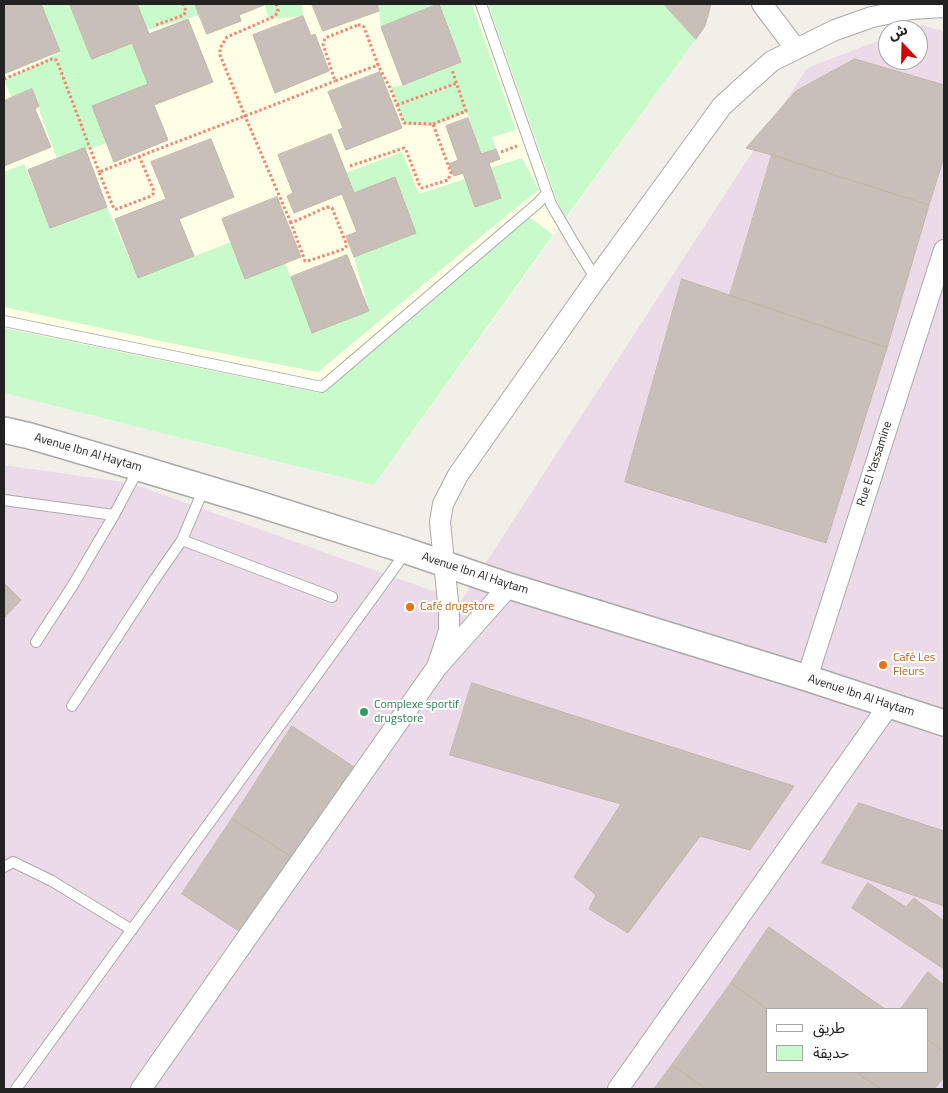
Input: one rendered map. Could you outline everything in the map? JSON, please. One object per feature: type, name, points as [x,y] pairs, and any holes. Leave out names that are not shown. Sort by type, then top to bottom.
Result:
[{"type":"street","points":[[762,4],[796,49]]},
{"type":"street","points":[[437,667],[449,631],[440,522],[443,504],[458,476],[596,279],[722,106],[772,61],[834,30],[872,17],[911,9],[944,6]]},
{"type":"street","name":"Rue El Yassamine","points":[[807,678],[944,250]]},
{"type":"street","name":"Avenue Ibn Al Haytam","points":[[4,430],[139,468],[407,551],[509,586],[807,678],[944,723]]},
{"type":"street","points":[[141,1089],[437,667],[509,586]]},
{"type":"street","points":[[618,1089],[889,706]]},
{"type":"lane","points":[[481,4],[547,193],[555,211],[596,279]]},
{"type":"lane","points":[[4,321],[322,387],[530,210],[547,193]]},
{"type":"lane","points":[[36,642],[114,515],[139,468]]},
{"type":"lane","points":[[72,706],[182,540],[204,488]]},
{"type":"lane","points":[[4,500],[114,515]]},
{"type":"lane","points":[[182,540],[332,597]]},
{"type":"lane","points":[[16,1089],[407,551]]},
{"type":"lane","points":[[4,867],[13,862],[52,881],[132,930]]},
{"type":"path","points":[[156,25],[184,15],[186,11],[183,4]]},
{"type":"path","points":[[276,4],[278,11],[274,16],[227,37],[220,48],[220,55],[244,116],[291,223],[305,261],[346,247],[330,207],[291,223]]},
{"type":"path","points":[[336,81],[323,44],[325,38],[358,25],[364,26],[378,65],[404,123],[433,124],[466,111],[452,70]]},
{"type":"path","points":[[4,79],[52,60],[57,62],[114,209],[153,194],[154,191],[139,156]]},
{"type":"path","points":[[99,172],[378,65]]},
{"type":"path","points":[[398,106],[456,84]]},
{"type":"path","points":[[350,166],[404,148],[422,188],[448,180],[451,173],[433,124]]},
{"type":"shaded area","points":[[4,4],[711,4],[705,26],[374,485],[4,393]]},
{"type":"shaded area","points":[[928,27],[944,31],[944,1089],[4,1089],[4,465],[130,483],[461,601],[807,68],[878,41],[878,70],[928,70]]},
{"type":"green space","points":[[41,4],[70,4],[92,59],[132,43],[148,84],[107,143],[57,159],[32,90],[12,98],[4,81],[60,52]]},
{"type":"green space","points":[[137,4],[195,4],[200,15],[147,30]]},
{"type":"green space","points":[[264,4],[302,4],[303,16],[269,19]]},
{"type":"green space","points":[[377,4],[472,4],[516,130],[492,137],[496,149],[481,154],[467,113],[432,126],[405,125],[391,87],[403,85],[461,62],[439,5],[381,27]]},
{"type":"green space","points":[[488,4],[664,4],[696,39],[564,220]]},
{"type":"green space","points":[[402,152],[419,194],[465,179],[475,207],[501,198],[490,168],[522,158],[539,190],[318,372],[180,345],[4,307],[4,172],[24,164],[50,228],[107,207],[138,278],[231,242],[285,263],[313,333],[369,311],[354,257],[416,232],[395,177],[354,193],[346,173]]},
{"type":"green space","points":[[528,216],[553,235],[374,485],[4,393],[4,328],[320,393]]},
{"type":"building","points":[[10,4],[41,4],[60,51],[4,74],[4,6]]},
{"type":"building","points":[[70,4],[137,4],[149,34],[188,19],[213,82],[154,105],[168,140],[114,162],[92,106],[148,84],[132,43],[92,59]]},
{"type":"building","points":[[195,4],[264,5],[239,15],[241,21],[207,34]]},
{"type":"building","points":[[312,4],[377,4],[379,11],[323,31]]},
{"type":"building","points":[[439,4],[461,62],[403,85],[381,27]]},
{"type":"building","points":[[664,4],[711,4],[705,26],[696,39]]},
{"type":"building","points":[[303,16],[311,36],[315,34],[329,71],[275,93],[253,35]]},
{"type":"building","points":[[855,59],[878,66],[878,70],[893,70],[944,85],[944,157],[929,205],[746,148],[796,91]]},
{"type":"building","points":[[380,72],[402,128],[346,150],[338,130],[343,128],[328,92]]},
{"type":"building","points":[[32,89],[39,106],[35,109],[51,147],[4,166],[4,101]]},
{"type":"building","points":[[468,118],[481,154],[496,149],[500,159],[489,163],[501,198],[475,207],[463,173],[454,176],[449,164],[458,160],[446,126]]},
{"type":"building","points":[[331,134],[354,193],[395,177],[416,233],[354,257],[346,236],[357,232],[342,194],[294,213],[287,196],[293,193],[278,155]]},
{"type":"building","points":[[211,139],[234,197],[179,219],[194,256],[138,278],[115,219],[166,199],[151,162]]},
{"type":"building","points":[[85,148],[107,207],[50,228],[28,170]]},
{"type":"building","points":[[772,155],[929,205],[887,348],[730,295]]},
{"type":"building","points":[[277,197],[301,257],[245,279],[222,219]]},
{"type":"building","points":[[347,255],[369,311],[312,333],[291,277]]},
{"type":"building","points":[[682,279],[887,348],[826,543],[625,482]]},
{"type":"building","points":[[4,583],[21,600],[4,618]]},
{"type":"building","points":[[472,683],[794,786],[750,850],[700,836],[628,933],[589,909],[596,895],[574,877],[621,804],[450,755]]},
{"type":"building","points":[[292,726],[357,769],[295,859],[232,819]]},
{"type":"building","points":[[859,803],[944,831],[944,906],[822,863]]},
{"type":"building","points":[[232,819],[295,859],[245,935],[182,894]]},
{"type":"building","points":[[868,883],[906,907],[914,898],[944,921],[944,969],[852,908]]},
{"type":"building","points":[[769,927],[884,1008],[766,1008],[731,983]]},
{"type":"building","points":[[928,972],[944,985],[944,1052],[928,1040],[928,1008],[902,1008]]},
{"type":"building","points":[[731,983],[766,1008],[766,1073],[857,1073],[881,1089],[706,1089],[672,1065]]},
{"type":"building","points":[[928,1040],[944,1052],[944,1077],[934,1089],[881,1089],[857,1073],[928,1073]]},
{"type":"building","points":[[672,1065],[706,1089],[654,1089]]},
{"type":"place","name":"Café drugstore","points":[[410,607]]},
{"type":"place","name":"Café Les Fleurs","points":[[883,665]]},
{"type":"place","name":"Complexe sportif drugstore","points":[[364,712]]}]
